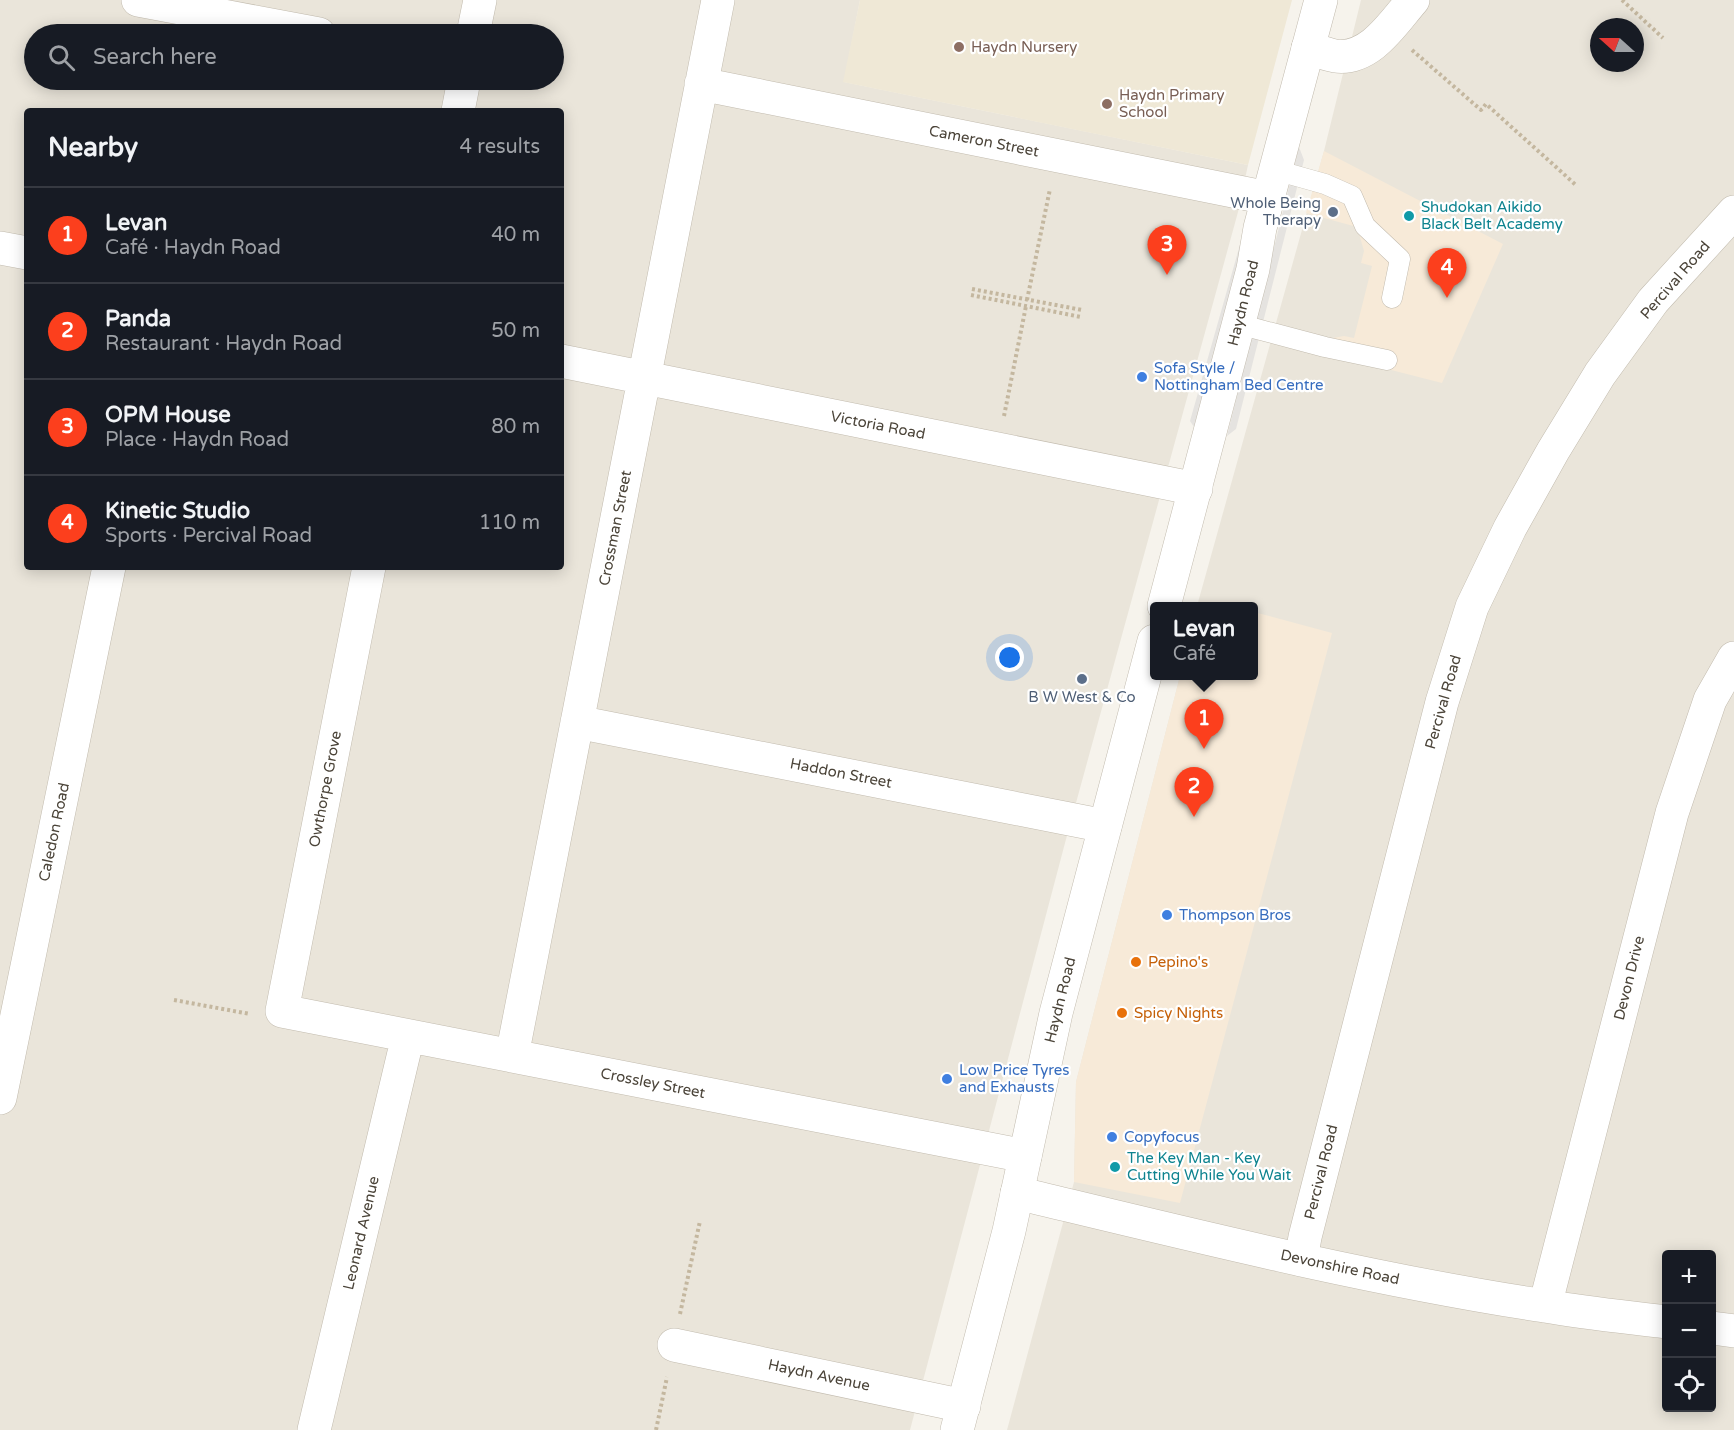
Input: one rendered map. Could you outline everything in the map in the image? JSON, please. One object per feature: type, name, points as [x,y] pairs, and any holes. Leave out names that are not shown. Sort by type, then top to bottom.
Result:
[{"type":"street","points":[[138,0],[266,24]]},
{"type":"street","points":[[474,24],[480,0]]},
{"type":"street","name":"Crossman Street","points":[[512,1056],[718,0]]},
{"type":"street","name":"Haydn Road","points":[[1165,602],[1253,269],[1271,184],[1322,0]]},
{"type":"street","points":[[1308,48],[1337,56],[1357,54],[1370,47],[1413,0]]},
{"type":"street","name":"Cameron Street","points":[[701,84],[1056,156],[1271,184]]},
{"type":"street","points":[[459,108],[462,90]]},
{"type":"street","name":"Percival Road","points":[[1301,1260],[1342,1090],[1442,702],[1472,607],[1510,528],[1600,374],[1653,301],[1734,212]]},
{"type":"street","points":[[0,248],[24,252]]},
{"type":"street","name":"Victoria Road","points":[[564,362],[1196,489]]},
{"type":"street","name":"Caledon Road","points":[[0,1098],[108,570]]},
{"type":"street","name":"Owthorpe Grove","points":[[282,1011],[368,570]]},
{"type":"street","name":"Devon Drive","points":[[1545,1306],[1672,813],[1710,700],[1734,658]]},
{"type":"street","name":"Haydn Road","points":[[960,1418],[1017,1193],[1056,1013],[1150,660]]},
{"type":"street","name":"Haddon Street","points":[[577,722],[1105,826]]},
{"type":"street","name":"Crossley Street","points":[[282,1011],[1025,1156]]},
{"type":"street","name":"Leonard Avenue","points":[[314,1430],[408,1036]]},
{"type":"street","name":"Devonshire Road","points":[[1017,1193],[1301,1260],[1545,1306],[1662,1321]]},
{"type":"street","points":[[1716,1329],[1734,1331]]},
{"type":"street","name":"Haydn Avenue","points":[[674,1345],[960,1418]]},
{"type":"lane","points":[[1271,184],[1325,184],[1352,196],[1365,226],[1400,259],[1392,298]]},
{"type":"lane","points":[[1238,324],[1325,347],[1387,360]]},
{"type":"path","points":[[1622,0],[1663,38]]},
{"type":"path","points":[[1388,29],[1481,110],[1486,104],[1577,186]]},
{"type":"path","points":[[1027,300],[1056,156]]},
{"type":"path","points":[[972,289],[1082,310]]},
{"type":"path","points":[[971,295],[1081,316]]},
{"type":"path","points":[[997,449],[1026,306]]},
{"type":"path","points":[[174,1000],[251,1014],[282,1011]]},
{"type":"shaded area","points":[[0,0],[860,0],[844,82],[1248,165],[1238,212],[1065,843],[910,1430],[0,1430]]},
{"type":"shaded area","name":"Haydn Primary School","points":[[860,0],[1292,0],[1248,165],[843,82]]},
{"type":"shaded area","points":[[1361,0],[1734,0],[1734,1430],[1007,1430],[1074,1182],[1076,1082],[1179,680],[1258,680],[1258,602],[1198,602],[1324,151]]},
{"type":"shaded area","points":[[1299,147],[1304,160],[1236,429],[1227,436]]},
{"type":"shaded area","points":[[1324,151],[1503,244],[1442,383],[1270,339],[1327,339],[1344,336],[1354,338],[1372,266],[1361,263],[1364,251],[1357,227],[1306,213]]},
{"type":"shaded area","points":[[1243,234],[1246,244],[1194,427],[1190,421]]},
{"type":"shaded area","points":[[1258,613],[1332,633],[1180,1203],[1074,1182],[1076,1082],[1179,680],[1258,680]]},
{"type":"place","name":"Haydn Nursery","points":[[959,47]]},
{"type":"place","name":"Haydn Primary School","points":[[1107,104]]},
{"type":"place","name":"Whole Being Therapy","points":[[1333,212]]},
{"type":"place","name":"Shudokan Aikido Black Belt Academy","points":[[1409,216]]},
{"type":"place","name":"OPM House","points":[[1167,275]]},
{"type":"place","name":"Kinetic Studio","points":[[1447,298]]},
{"type":"place","name":"Sofa Style / Nottingham Bed Centre","points":[[1142,377]]},
{"type":"place","name":"B W West & Co","points":[[1082,679]]},
{"type":"place","name":"Levan","points":[[1204,749]]},
{"type":"place","name":"Panda","points":[[1194,817]]},
{"type":"place","name":"Thompson Bros","points":[[1167,915]]},
{"type":"place","name":"Pepino's","points":[[1136,962]]},
{"type":"place","name":"Spicy Nights","points":[[1122,1013]]},
{"type":"place","name":"Low Price Tyres and Exhausts","points":[[947,1079]]},
{"type":"place","name":"Copyfocus","points":[[1112,1137]]},
{"type":"place","name":"The Key Man - Key Cutting While You Wait","points":[[1115,1167]]}]
